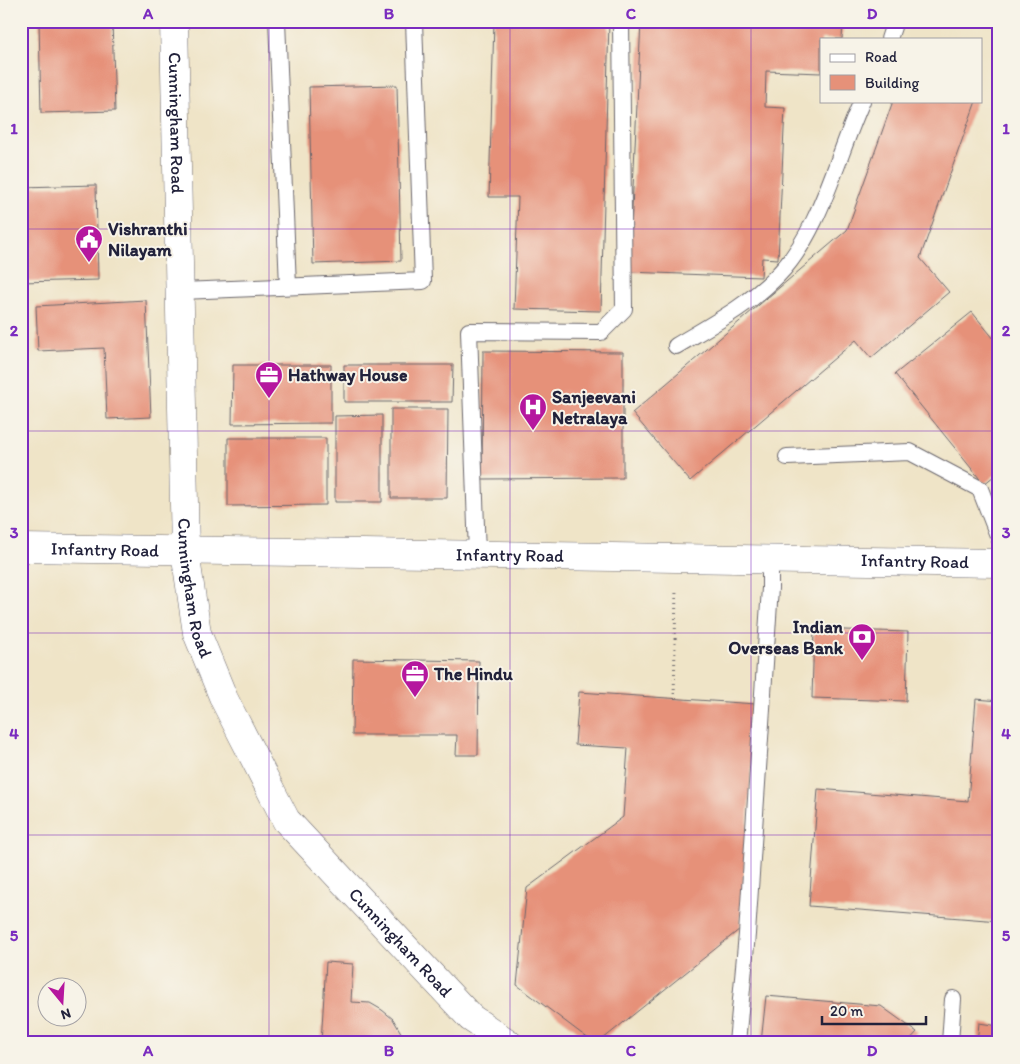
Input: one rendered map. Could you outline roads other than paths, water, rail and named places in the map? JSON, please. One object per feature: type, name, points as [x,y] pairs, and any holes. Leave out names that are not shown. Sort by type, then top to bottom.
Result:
[{"type":"street","name":"Cunningham Road","points":[[174,21],[185,552],[198,633],[224,699],[286,820],[471,1018],[508,1043]]},
{"type":"street","name":"Infantry Road","points":[[21,548],[999,563]]},
{"type":"lane","points":[[277,21],[288,286]]},
{"type":"lane","points":[[181,290],[423,281],[414,21]]},
{"type":"lane","points":[[477,554],[469,331],[601,332],[624,309],[621,21]]},
{"type":"lane","points":[[889,38],[894,21]]},
{"type":"lane","points":[[676,346],[738,309],[778,276],[810,230],[862,102]]},
{"type":"lane","points":[[787,458],[910,452],[980,489],[999,538]]},
{"type":"lane","points":[[737,1043],[747,934],[770,588],[770,558]]},
{"type":"lane","points":[[950,1043],[953,999]]},
{"type":"place","name":"Vishranthi Nilayam","points":[[89,263]]},
{"type":"place","name":"Hathway House","points":[[269,399]]},
{"type":"place","name":"Sanjeevani Netralaya","points":[[533,431]]},
{"type":"place","name":"Indian Overseas Bank","points":[[862,661]]},
{"type":"place","name":"The Hindu","points":[[415,698]]}]
